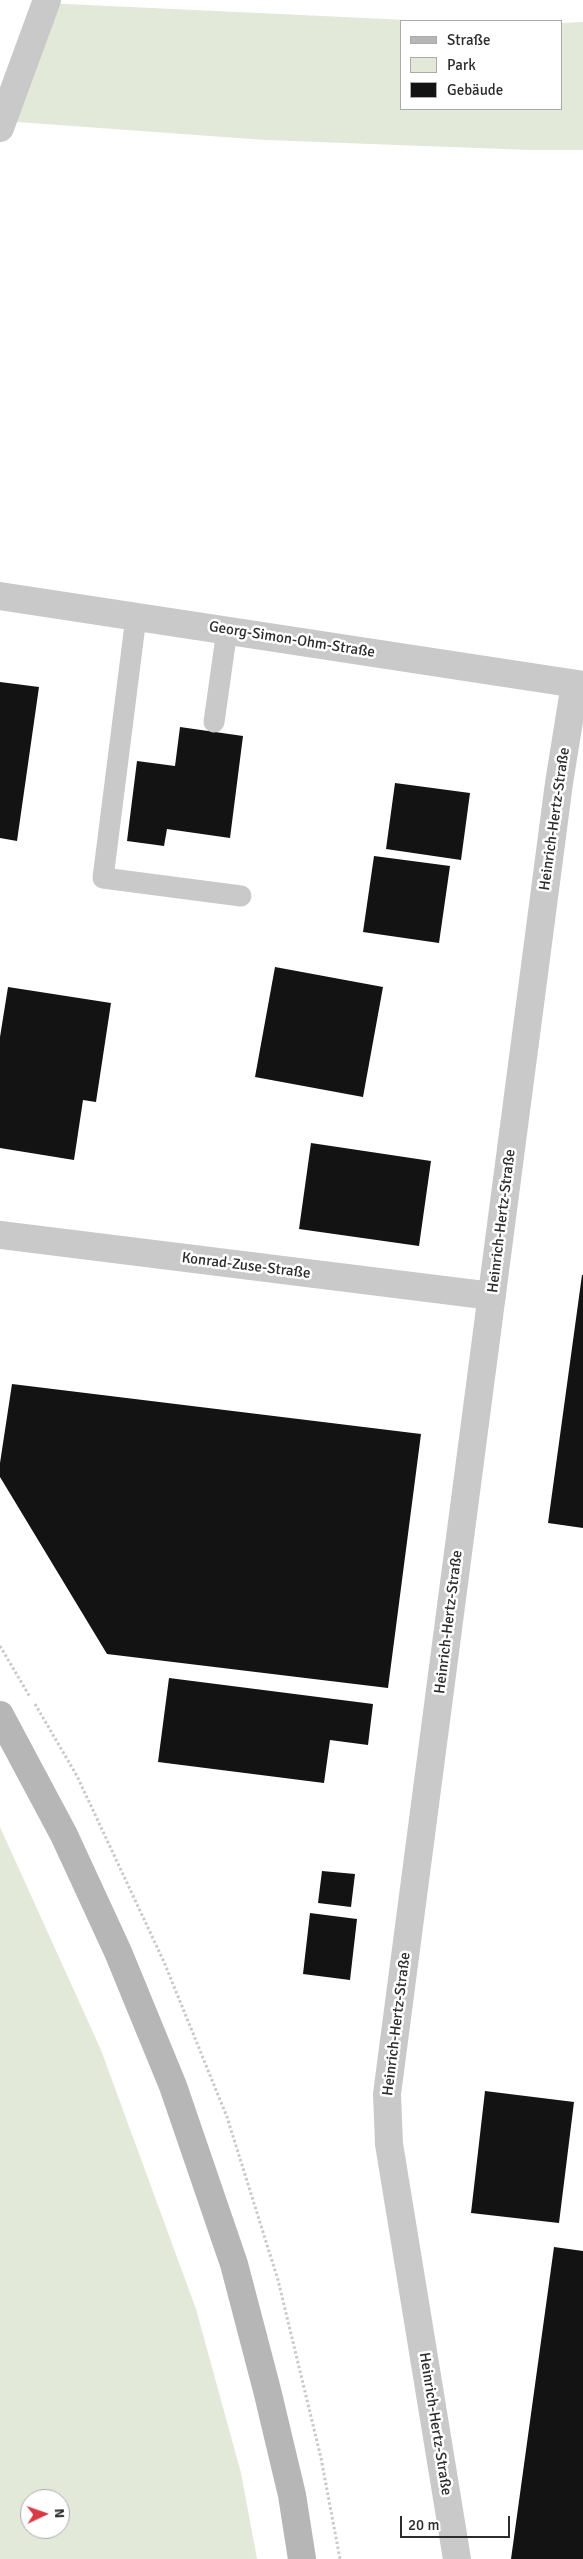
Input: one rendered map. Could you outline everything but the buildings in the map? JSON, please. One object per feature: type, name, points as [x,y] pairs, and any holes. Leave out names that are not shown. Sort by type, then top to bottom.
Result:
[{"type":"street","points":[[0,128],[47,0]]},
{"type":"street","name":"Georg-Simon-Ohm-Straße","points":[[0,596],[579,685]]},
{"type":"street","name":"Heinrich-Hertz-Straße","points":[[457,2559],[389,2144],[387,2094],[559,783],[579,685]]},
{"type":"street","name":"Konrad-Zuse-Straße","points":[[0,1235],[492,1296]]},
{"type":"street","points":[[0,1716],[64,1835],[118,1952],[174,2086],[236,2273],[289,2485],[302,2559]]},
{"type":"lane","points":[[136,617],[103,878],[241,896]]},
{"type":"lane","points":[[214,722],[227,630]]},
{"type":"green space","points":[[45,3],[408,20],[400,20],[400,110],[563,110],[563,23],[583,22],[583,150],[530,150],[265,140],[3,121]]},
{"type":"green space","points":[[0,1827],[101,2050],[196,2309],[241,2473],[257,2559],[0,2559]]}]
